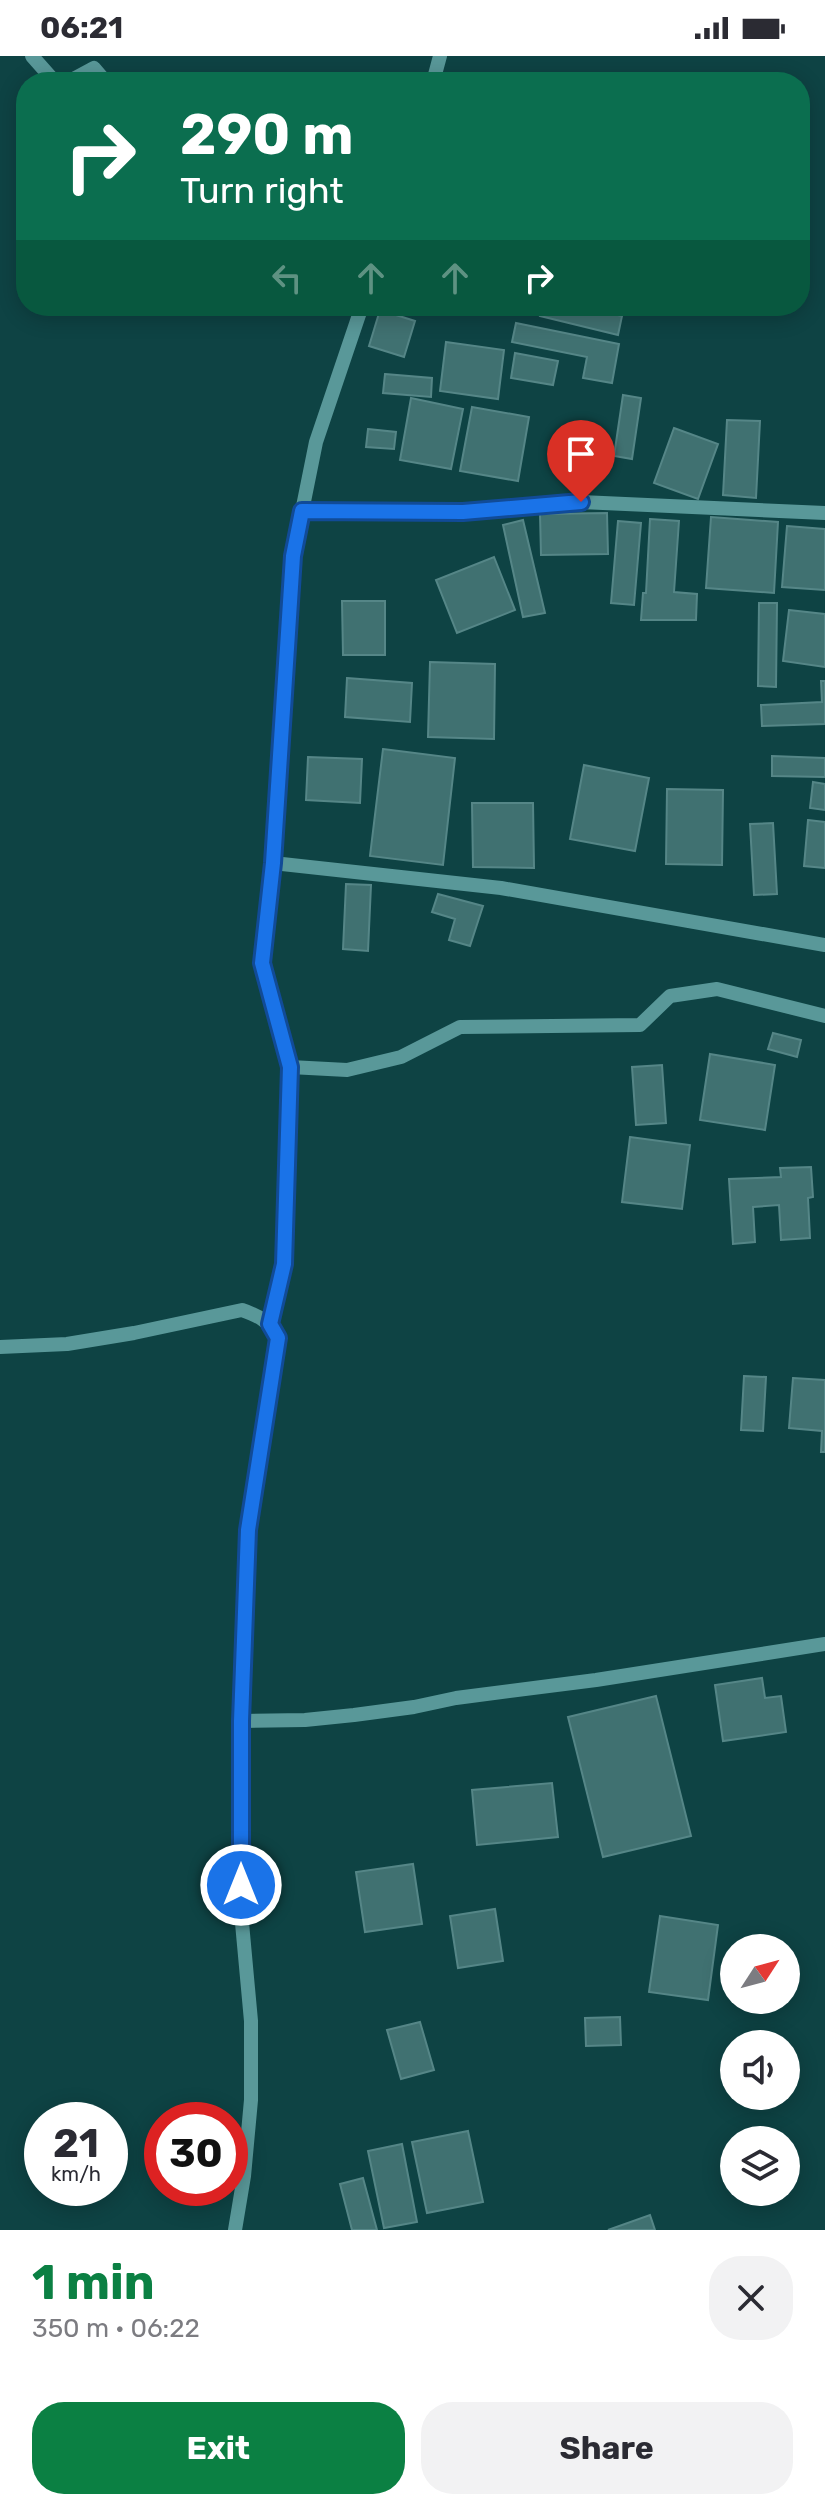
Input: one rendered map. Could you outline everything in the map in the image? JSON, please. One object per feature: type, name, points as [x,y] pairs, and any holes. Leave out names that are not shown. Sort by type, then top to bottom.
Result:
[{"type":"street","points":[[32,56],[46,72]]},
{"type":"street","points":[[270,1324],[284,1264],[290,1067],[262,963],[273,863],[293,556],[316,442],[359,316]]},
{"type":"street","points":[[302,511],[463,512],[581,502],[825,513]]},
{"type":"street","points":[[273,863],[501,888],[825,945]]},
{"type":"street","points":[[290,1067],[347,1070],[401,1057],[460,1027],[640,1025],[670,996],[717,989],[825,1016]]},
{"type":"street","points":[[0,1347],[67,1344],[242,1310],[270,1324],[278,1338],[248,1530],[241,1721],[241,1912],[251,2021],[251,2100],[235,2230]]},
{"type":"street","points":[[241,1721],[354,1715],[825,1644]]},
{"type":"building","points":[[378,316],[399,316],[415,321],[404,357],[369,346]]},
{"type":"building","points":[[540,316],[622,316],[618,335]]},
{"type":"building","points":[[516,323],[619,344],[612,383],[583,378],[587,357],[512,342]]},
{"type":"building","points":[[446,342],[504,350],[498,399],[440,391]]},
{"type":"building","points":[[515,353],[558,361],[553,385],[511,378]]},
{"type":"building","points":[[385,374],[432,378],[431,397],[383,393]]},
{"type":"building","points":[[623,395],[641,398],[632,459],[614,456]]},
{"type":"building","points":[[411,398],[463,409],[451,469],[400,460]]},
{"type":"building","points":[[472,407],[529,417],[518,481],[460,471]]},
{"type":"building","points":[[727,420],[760,421],[756,498],[723,495]]},
{"type":"building","points":[[674,428],[718,444],[698,499],[654,483]]},
{"type":"building","points":[[368,429],[396,432],[394,449],[366,447]]},
{"type":"building","points":[[607,513],[608,554],[541,555],[540,514]]},
{"type":"building","points":[[711,517],[778,522],[774,593],[706,588]]},
{"type":"building","points":[[650,519],[679,521],[674,592],[697,594],[696,620],[641,620],[643,593],[646,593]]},
{"type":"building","points":[[523,520],[545,613],[523,617],[503,525]]},
{"type":"building","points":[[618,521],[641,523],[634,605],[611,603]]},
{"type":"building","points":[[787,526],[825,529],[825,590],[782,587]]},
{"type":"building","points":[[494,557],[515,610],[457,633],[436,580]]},
{"type":"building","points":[[342,601],[385,601],[385,655],[343,655]]},
{"type":"building","points":[[759,603],[777,603],[776,687],[758,686]]},
{"type":"building","points":[[789,610],[825,614],[825,667],[783,661]]},
{"type":"building","points":[[430,662],[495,664],[494,739],[428,737]]},
{"type":"building","points":[[347,678],[412,683],[410,722],[345,717]]},
{"type":"building","points":[[821,681],[825,681],[825,724],[762,726],[761,705],[822,702]]},
{"type":"building","points":[[383,749],[455,758],[443,865],[370,856]]},
{"type":"building","points":[[772,756],[825,758],[825,777],[772,776]]},
{"type":"building","points":[[308,757],[362,759],[360,803],[306,800]]},
{"type":"building","points":[[584,765],[649,778],[635,851],[570,839]]},
{"type":"building","points":[[813,782],[825,784],[825,810],[810,808]]},
{"type":"building","points":[[667,789],[723,790],[722,865],[666,864]]},
{"type":"building","points":[[472,803],[533,803],[534,868],[473,867]]},
{"type":"building","points":[[808,820],[825,822],[825,868],[804,866]]},
{"type":"building","points":[[773,823],[777,894],[754,895],[750,824]]},
{"type":"building","points":[[346,884],[371,885],[368,951],[343,949]]},
{"type":"building","points":[[438,894],[483,906],[470,946],[449,940],[455,919],[432,912]]},
{"type":"building","points":[[773,1033],[801,1040],[797,1057],[768,1049]]},
{"type":"building","points":[[710,1054],[775,1065],[765,1130],[700,1120]]},
{"type":"building","points":[[662,1065],[666,1123],[636,1125],[632,1067]]},
{"type":"building","points":[[630,1137],[690,1145],[682,1209],[622,1202]]},
{"type":"building","points":[[811,1167],[813,1197],[808,1198],[810,1238],[781,1240],[779,1205],[753,1207],[755,1242],[733,1244],[729,1179],[781,1177],[780,1168]]},
{"type":"building","points":[[744,1376],[766,1377],[763,1431],[741,1430]]},
{"type":"building","points":[[793,1378],[825,1380],[825,1452],[821,1452],[822,1431],[789,1428]]},
{"type":"building","points":[[762,1678],[765,1698],[781,1696],[786,1732],[723,1741],[715,1685]]},
{"type":"building","points":[[656,1696],[691,1836],[603,1857],[568,1717]]},
{"type":"building","points":[[552,1783],[558,1837],[477,1845],[472,1790]]},
{"type":"building","points":[[413,1864],[422,1924],[365,1932],[356,1872]]},
{"type":"building","points":[[495,1909],[503,1961],[458,1968],[450,1916]]},
{"type":"building","points":[[660,1916],[718,1925],[708,2000],[649,1992]]},
{"type":"building","points":[[620,2017],[621,2045],[586,2046],[585,2018]]},
{"type":"building","points":[[420,2022],[434,2070],[401,2079],[387,2030]]},
{"type":"building","points":[[468,2131],[483,2202],[427,2213],[412,2142]]},
{"type":"building","points":[[402,2144],[417,2222],[384,2228],[368,2151]]},
{"type":"building","points":[[363,2178],[377,2230],[352,2230],[340,2184]]},
{"type":"building","points":[[650,2215],[655,2230],[608,2230]]},
{"type":"route","points":[[241,1885],[241,1721],[248,1530],[278,1338],[270,1324],[284,1264],[290,1067],[262,963],[273,863],[293,556],[302,511],[463,512],[581,502]]}]
